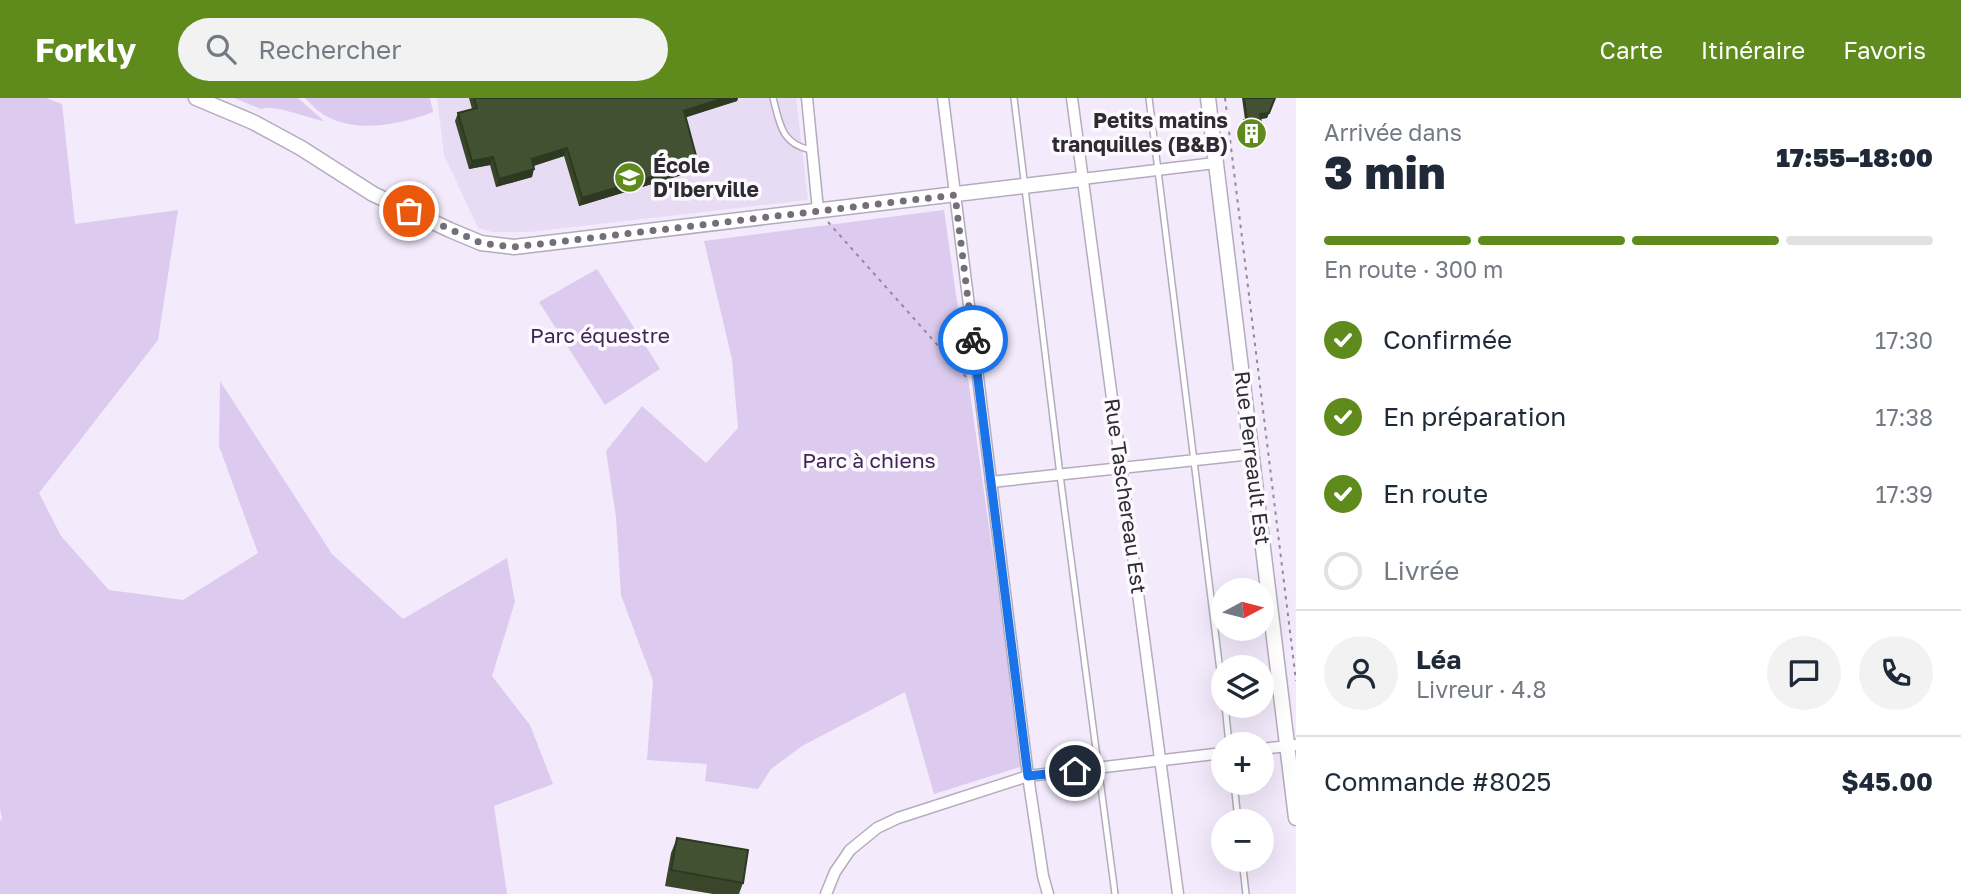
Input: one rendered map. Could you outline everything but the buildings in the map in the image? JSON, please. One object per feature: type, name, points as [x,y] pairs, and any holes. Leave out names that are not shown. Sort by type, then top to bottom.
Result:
[{"type":"street","points":[[196,98],[253,122],[301,148],[373,194],[481,243],[514,247],[1215,163]]},
{"type":"street","points":[[807,98],[818,210]]},
{"type":"street","points":[[943,98],[1028,776],[1048,894]]},
{"type":"street","name":"Rue Taschereau Est","points":[[1072,98],[1178,894]]},
{"type":"street","name":"Rue Perreault Est","points":[[1208,98],[1252,454],[1292,745],[1296,818]]},
{"type":"street","points":[[991,482],[1252,454]]},
{"type":"street","points":[[1274,747],[1292,745]]},
{"type":"street","points":[[826,894],[842,861],[858,842],[877,828],[898,818],[1028,776],[1211,755]]},
{"type":"lane","points":[[772,98],[788,140],[795,147],[812,150]]},
{"type":"lane","points":[[1014,98],[1115,894]]},
{"type":"lane","points":[[1149,98],[1218,655]]},
{"type":"lane","points":[[1243,872],[1246,894]]},
{"type":"path","points":[[1225,98],[1296,681]]},
{"type":"path","points":[[818,210],[980,392]]},
{"type":"shaded area","name":"École D'Iberville","points":[[437,98],[796,98],[808,200],[530,232],[492,232],[478,228],[444,155]]},
{"type":"green space","points":[[0,98],[46,98],[62,104],[75,224],[178,210],[158,340],[39,493],[61,536],[109,590],[183,600],[258,553],[219,446],[220,381],[332,554],[403,619],[507,558],[515,602],[492,676],[530,725],[553,784],[494,806],[507,894],[0,894]]},
{"type":"green space","points":[[234,98],[298,98],[324,121],[283,110],[261,109]]},
{"type":"green space","points":[[305,98],[430,98],[433,112],[394,123],[352,125],[326,116]]},
{"type":"green space","name":"Parc à chiens","points":[[944,210],[1023,766],[934,794],[905,692],[802,746],[771,769],[758,789],[705,781],[707,764],[647,760],[653,681],[621,595],[616,517],[606,451],[642,406],[706,463],[738,428],[732,359],[704,241]]},
{"type":"green space","name":"Parc équestre","points":[[597,269],[660,369],[605,405],[539,302]]},
{"type":"way so far","points":[[409,211],[481,243],[514,247],[955,195],[973,340]]},
{"type":"place","name":"Petits matins tranquilles (B&B)","points":[[1251,133]]},
{"type":"place","name":"École D'Iberville","points":[[630,178]]},
{"type":"route","points":[[973,340],[1028,776],[1075,771]]}]
